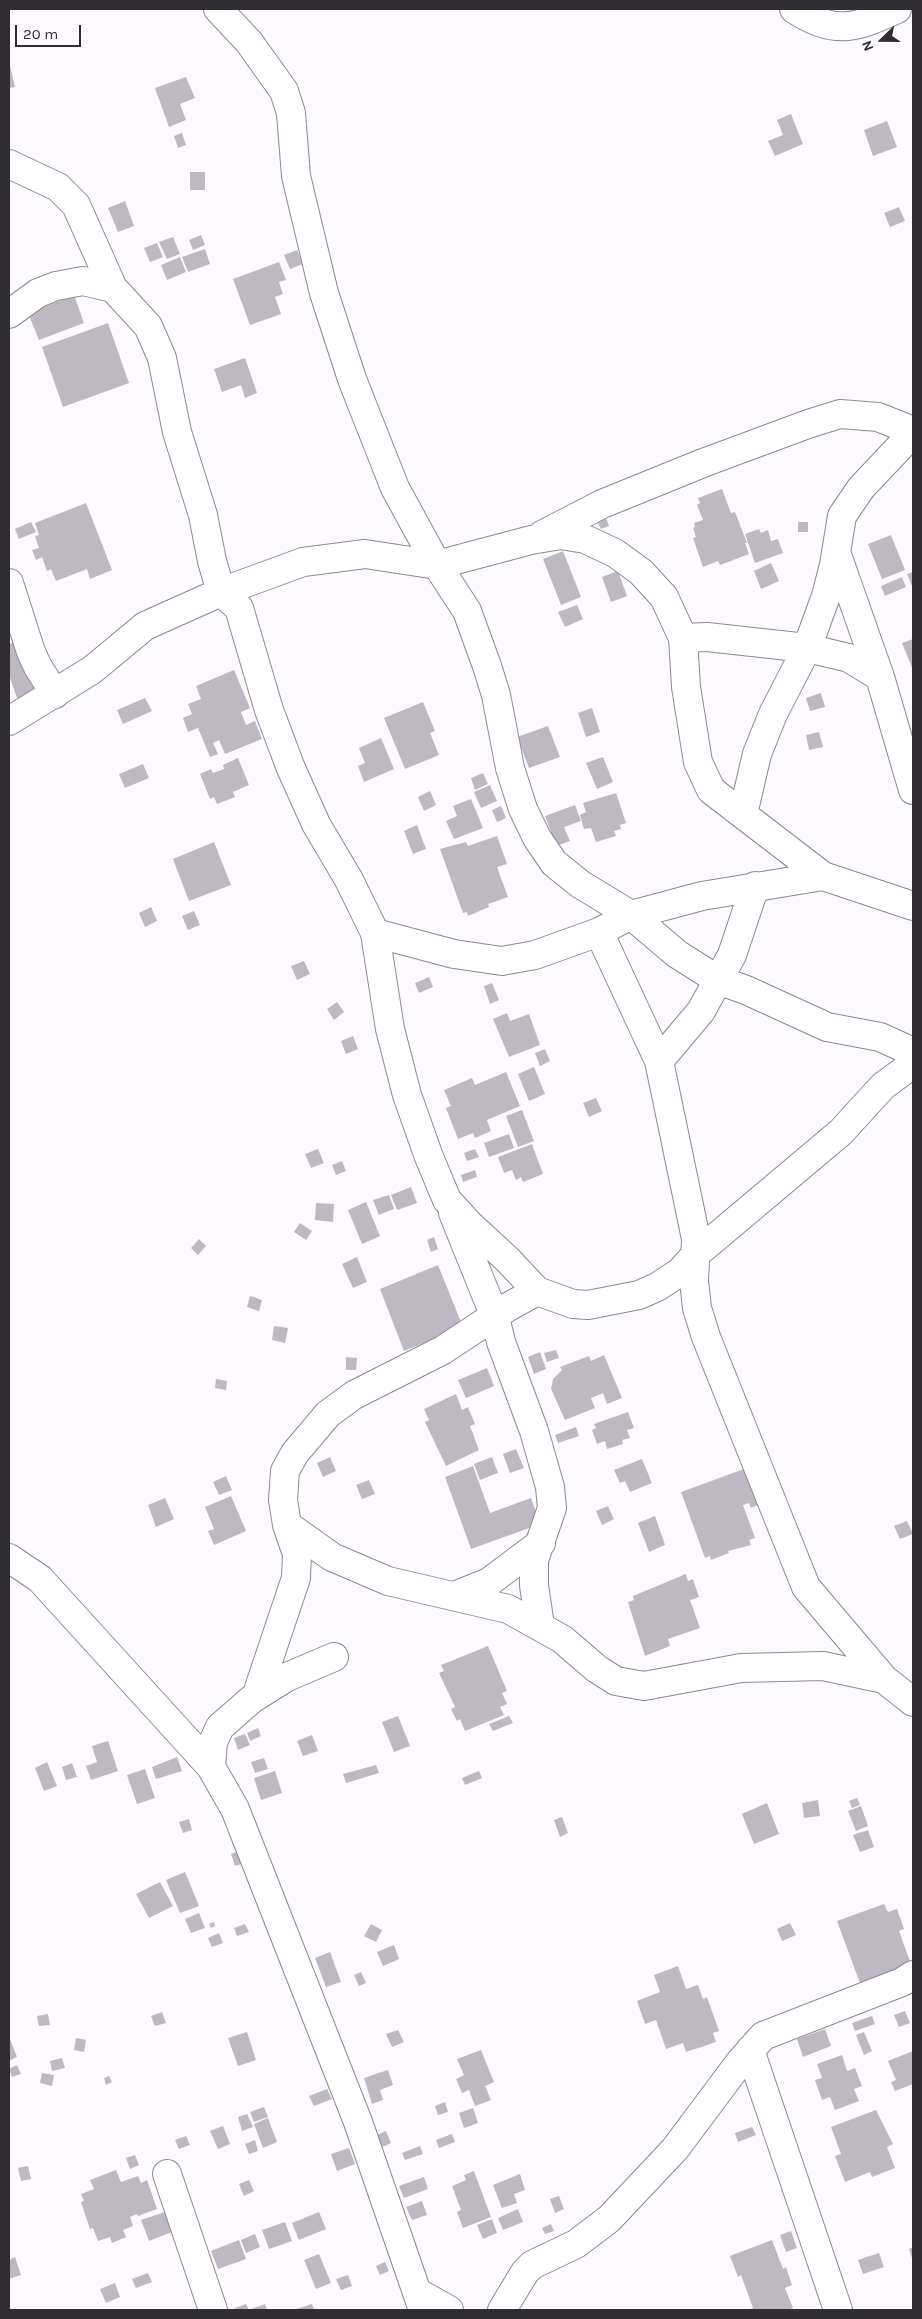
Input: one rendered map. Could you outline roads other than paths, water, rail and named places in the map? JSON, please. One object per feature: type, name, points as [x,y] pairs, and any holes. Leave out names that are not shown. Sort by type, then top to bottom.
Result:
[{"type":"street","points":[[218,9],[254,49],[284,91],[291,113],[296,176],[324,293],[352,379],[394,488],[437,565],[467,611],[496,695],[510,768],[523,809],[537,838],[554,863],[580,884],[631,915],[677,954],[718,980],[746,990],[827,1027],[880,1037],[913,1052]]},
{"type":"street","points":[[794,9],[822,22],[838,27],[850,28],[867,23],[897,9]]},
{"type":"street","points":[[9,164],[58,187],[76,205],[113,288],[148,326],[162,358],[177,432],[203,516],[212,561],[221,592],[239,608],[269,710],[290,766],[316,824],[349,880],[375,933],[390,1029],[407,1094],[429,1157],[495,1317],[501,1342],[534,1431],[550,1487],[552,1508],[534,1560],[534,1585],[540,1626]]},
{"type":"street","points":[[9,314],[38,293],[56,286],[83,281],[113,288]]},
{"type":"street","points":[[531,540],[602,504],[808,424],[840,414],[878,416],[913,432],[852,499],[842,516],[826,596],[807,648],[773,714],[757,754],[743,814]]},
{"type":"street","points":[[9,721],[92,670],[146,626],[221,592],[303,562],[365,554],[437,565],[531,540],[562,535],[585,539],[615,553],[641,572],[664,597],[683,638],[686,687],[698,762],[711,790],[823,876],[913,906]]},
{"type":"street","points":[[836,552],[880,676],[913,790]]},
{"type":"street","points":[[9,583],[31,652],[38,668],[55,694]]},
{"type":"street","points":[[683,638],[708,637],[807,648],[849,658],[880,676]]},
{"type":"street","points":[[375,933],[454,954],[502,961],[535,956],[598,932],[631,915],[702,896],[823,876]]},
{"type":"street","points":[[659,1061],[701,1011],[732,955],[755,886]]},
{"type":"street","points":[[598,932],[659,1061],[696,1239],[694,1281],[697,1308],[737,1418],[754,1451],[806,1587],[884,1679],[913,1702]]},
{"type":"street","points":[[447,1200],[537,1291],[573,1304],[588,1305],[639,1296],[680,1272],[696,1254],[841,1132],[882,1086],[913,1064]]},
{"type":"street","points":[[259,1688],[296,1578],[297,1554],[287,1526],[283,1500],[285,1471],[295,1453],[328,1414],[354,1395],[443,1350],[508,1307],[537,1291]]},
{"type":"street","points":[[287,1526],[332,1557],[388,1581],[457,1595],[508,1609],[562,1639],[597,1669],[616,1680],[644,1686],[741,1668],[823,1666],[884,1679]]},
{"type":"street","points":[[457,1595],[490,1582],[540,1543]]},
{"type":"street","points":[[9,1558],[40,1580],[211,1767],[235,1809],[358,2122],[420,2301],[449,2310]]},
{"type":"street","points":[[211,1767],[213,1742],[220,1727],[252,1699],[287,1677],[334,1657]]},
{"type":"street","points":[[502,2310],[525,2272],[532,2265],[576,2244],[609,2219],[675,2149],[750,2050],[763,2036],[902,1982],[913,1975]]},
{"type":"street","points":[[750,2050],[838,2310]]},
{"type":"street","points":[[167,2174],[212,2310]]}]
